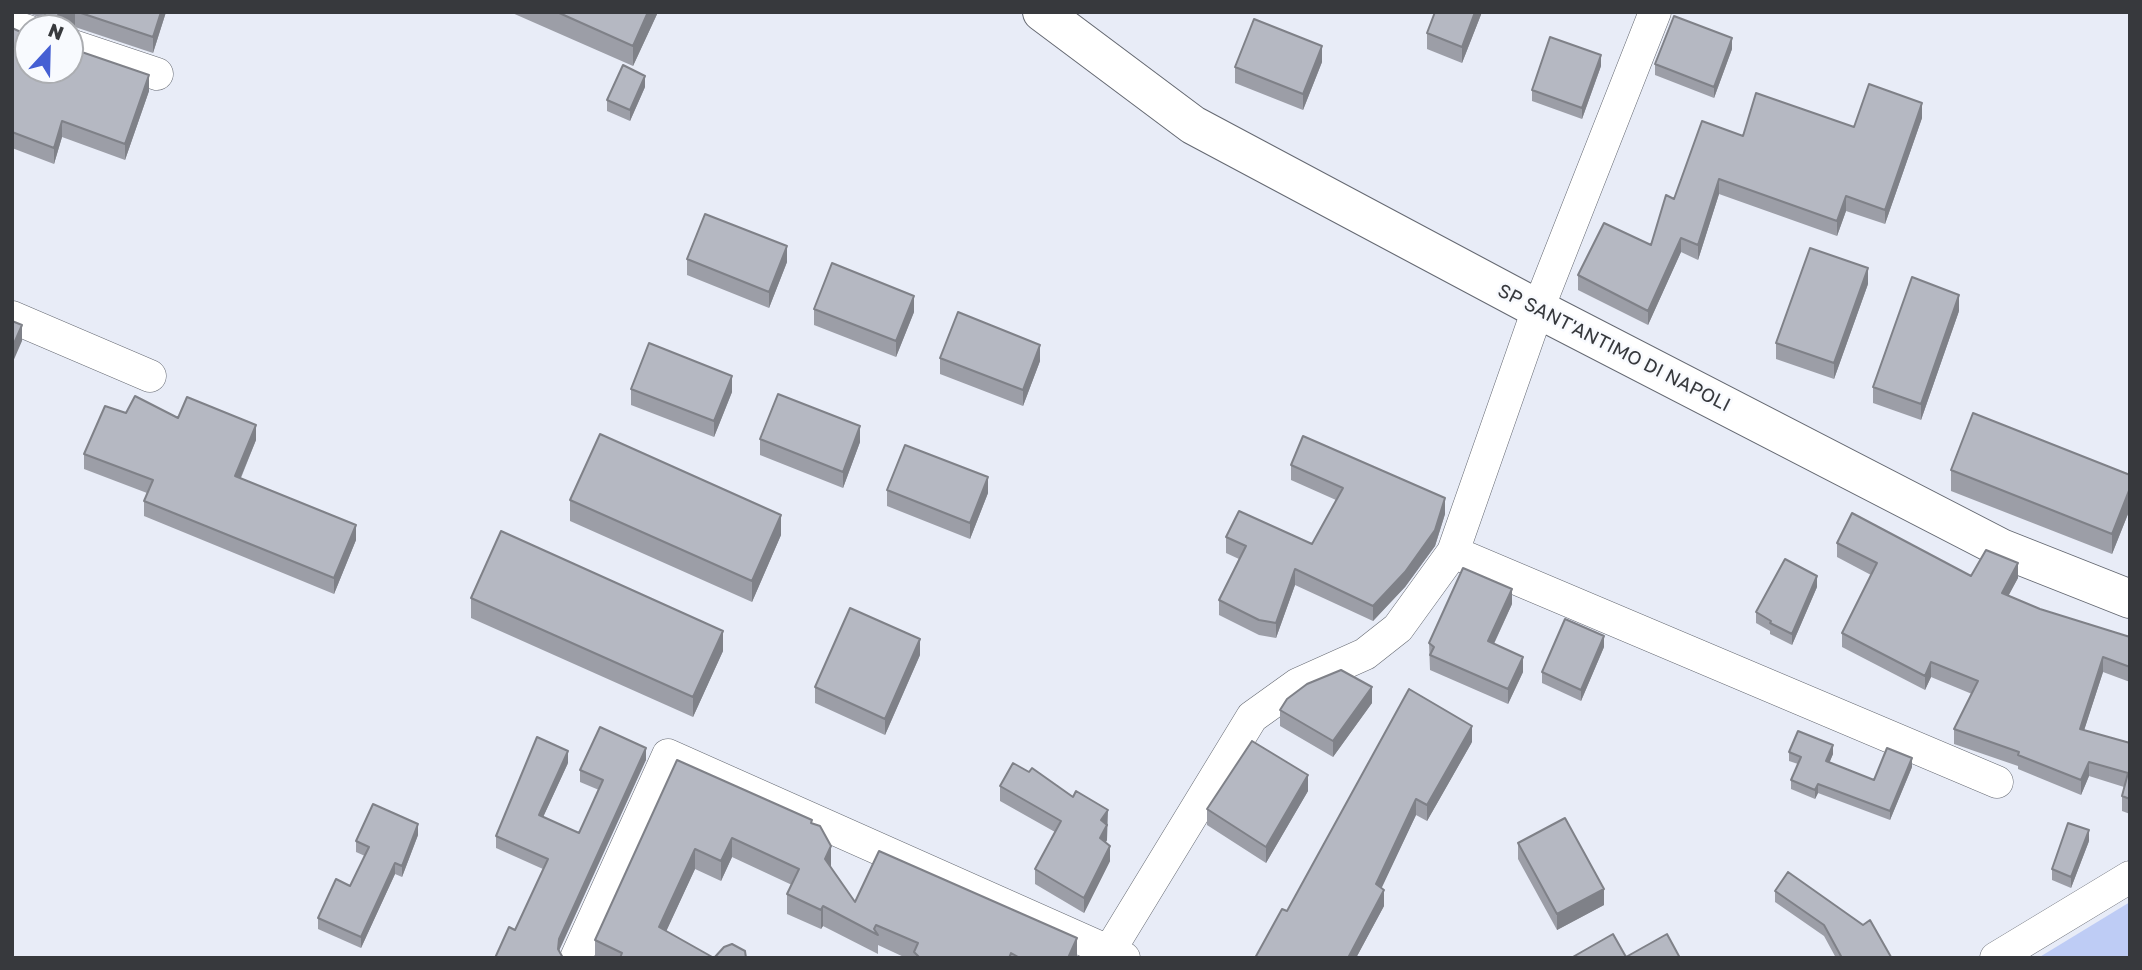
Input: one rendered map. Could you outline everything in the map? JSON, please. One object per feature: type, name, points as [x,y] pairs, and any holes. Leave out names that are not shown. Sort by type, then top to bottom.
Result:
[{"type":"street","name":"SP SANT'ANTIMO DI NAPOLI","points":[[1042,12],[1113,68],[1193,124],[1538,309],[2001,548],[2130,599]]},
{"type":"street","name":"SP SANT'ANTIMO DI NAPOLI","points":[[1075,12],[1113,68]]},
{"type":"street","points":[[576,958],[668,755],[1113,955],[1252,717],[1298,684],[1365,654],[1398,628],[1452,552],[1538,309],[1655,12]]},
{"type":"street","points":[[84,50],[157,74]]},
{"type":"street","points":[[12,317],[150,376]]},
{"type":"street","points":[[1452,552],[1997,782]]},
{"type":"street","points":[[1996,958],[2130,877]]},
{"type":"shaded area","points":[[2130,902],[2130,958],[2038,958]]},
{"type":"building","points":[[46,12],[71,12],[62,14]]},
{"type":"building","points":[[78,12],[161,12],[153,37]]},
{"type":"building","points":[[557,12],[648,12],[633,46]]},
{"type":"building","points":[[1435,12],[1475,12],[1462,47],[1427,33]]},
{"type":"building","points":[[1674,16],[1732,38],[1714,87],[1655,64]]},
{"type":"building","points":[[1254,19],[1322,46],[1303,94],[1235,67]]},
{"type":"building","points":[[12,28],[14,84],[84,84],[84,53],[149,75],[125,144],[62,121],[54,148],[12,132]]},
{"type":"building","points":[[1550,37],[1601,55],[1582,108],[1532,90]]},
{"type":"building","points":[[623,65],[645,76],[630,110],[607,100]]},
{"type":"building","points":[[1869,84],[1922,103],[1885,210],[1846,196],[1837,221],[1719,179],[1698,245],[1681,238],[1648,311],[1578,275],[1604,223],[1651,245],[1666,195],[1674,199],[1702,121],[1743,136],[1756,93],[1854,127]]},
{"type":"building","points":[[705,214],[787,246],[769,292],[687,259]]},
{"type":"building","points":[[1810,248],[1868,268],[1834,363],[1776,343]]},
{"type":"building","points":[[832,263],[914,296],[896,341],[814,309]]},
{"type":"building","points":[[1912,277],[1959,295],[1921,404],[1873,387]]},
{"type":"building","points":[[958,312],[1040,345],[1023,390],[940,358]]},
{"type":"building","points":[[12,321],[22,325],[12,348]]},
{"type":"building","points":[[649,343],[732,376],[714,421],[631,389]]},
{"type":"building","points":[[778,394],[860,426],[843,472],[760,439]]},
{"type":"building","points":[[135,396],[178,418],[187,397],[256,425],[235,476],[356,525],[334,578],[144,501],[153,480],[84,454],[105,406],[126,413]]},
{"type":"building","points":[[1973,413],[2130,475],[2130,488],[2112,534],[1951,470]]},
{"type":"building","points":[[600,434],[781,515],[752,581],[570,500]]},
{"type":"building","points":[[1303,436],[1445,498],[1435,530],[1405,572],[1373,606],[1295,569],[1276,623],[1259,620],[1219,600],[1246,546],[1226,537],[1239,511],[1312,544],[1343,488],[1291,465]]},
{"type":"building","points":[[905,445],[988,477],[970,523],[887,490]]},
{"type":"building","points":[[1852,513],[1971,576],[1986,550],[2018,563],[2002,593],[2040,609],[2130,637],[2130,667],[2103,657],[2080,729],[2130,743],[2130,799],[2122,796],[2128,773],[2089,762],[2081,780],[2018,755],[2019,752],[1954,729],[1978,681],[1931,662],[1925,676],[1842,633],[1877,563],[1837,543]]},
{"type":"building","points":[[501,531],[723,631],[693,697],[471,598]]},
{"type":"building","points":[[1785,559],[1817,576],[1792,634],[1756,612]]},
{"type":"building","points":[[1463,568],[1512,589],[1488,641],[1523,657],[1508,689],[1430,655],[1434,647],[1429,643]]},
{"type":"building","points":[[850,608],[920,639],[885,719],[815,687]]},
{"type":"building","points":[[1565,619],[1604,636],[1581,690],[1542,672]]},
{"type":"building","points":[[1341,670],[1372,687],[1333,741],[1280,710],[1287,699],[1307,684]]},
{"type":"building","points":[[1409,689],[1472,726],[1427,805],[1416,799],[1376,884],[1384,890],[1348,958],[1255,958],[1282,909],[1287,911]]},
{"type":"building","points":[[600,727],[646,748],[559,939],[558,949],[563,958],[495,958],[509,927],[515,930],[548,859],[496,836],[537,737],[568,751],[539,815],[579,833],[603,780],[580,770]]},
{"type":"building","points":[[1798,731],[1833,745],[1826,761],[1874,780],[1887,748],[1912,758],[1890,811],[1818,784],[1815,790],[1791,780],[1801,757],[1789,752]]},
{"type":"building","points":[[1252,741],[1308,775],[1266,847],[1207,809]]},
{"type":"building","points":[[677,760],[820,826],[831,846],[825,859],[855,902],[879,851],[1077,938],[1068,958],[1020,958],[1011,953],[1009,958],[920,958],[914,952],[918,943],[876,925],[874,929],[878,935],[823,906],[821,910],[787,894],[799,869],[732,838],[721,861],[695,849],[659,927],[714,958],[620,958],[622,953],[595,940]]},
{"type":"building","points":[[1013,763],[1029,772],[1032,768],[1073,797],[1076,791],[1108,810],[1101,820],[1107,825],[1100,838],[1110,846],[1084,898],[1035,869],[1061,821],[1000,786]]},
{"type":"building","points":[[373,804],[418,824],[402,866],[395,863],[361,937],[318,918],[336,879],[350,886],[369,847],[356,841]]},
{"type":"building","points":[[1565,818],[1604,889],[1557,914],[1518,843]]},
{"type":"building","points":[[2068,823],[2089,830],[2071,877],[2052,869]]},
{"type":"building","points":[[1788,872],[1863,925],[1870,920],[1891,957],[1842,958],[1824,925],[1775,891]]},
{"type":"building","points":[[1613,934],[1626,957],[1667,934],[1680,958],[1571,958]]},
{"type":"building","points":[[732,944],[745,951],[746,958],[714,958],[724,947]]}]
